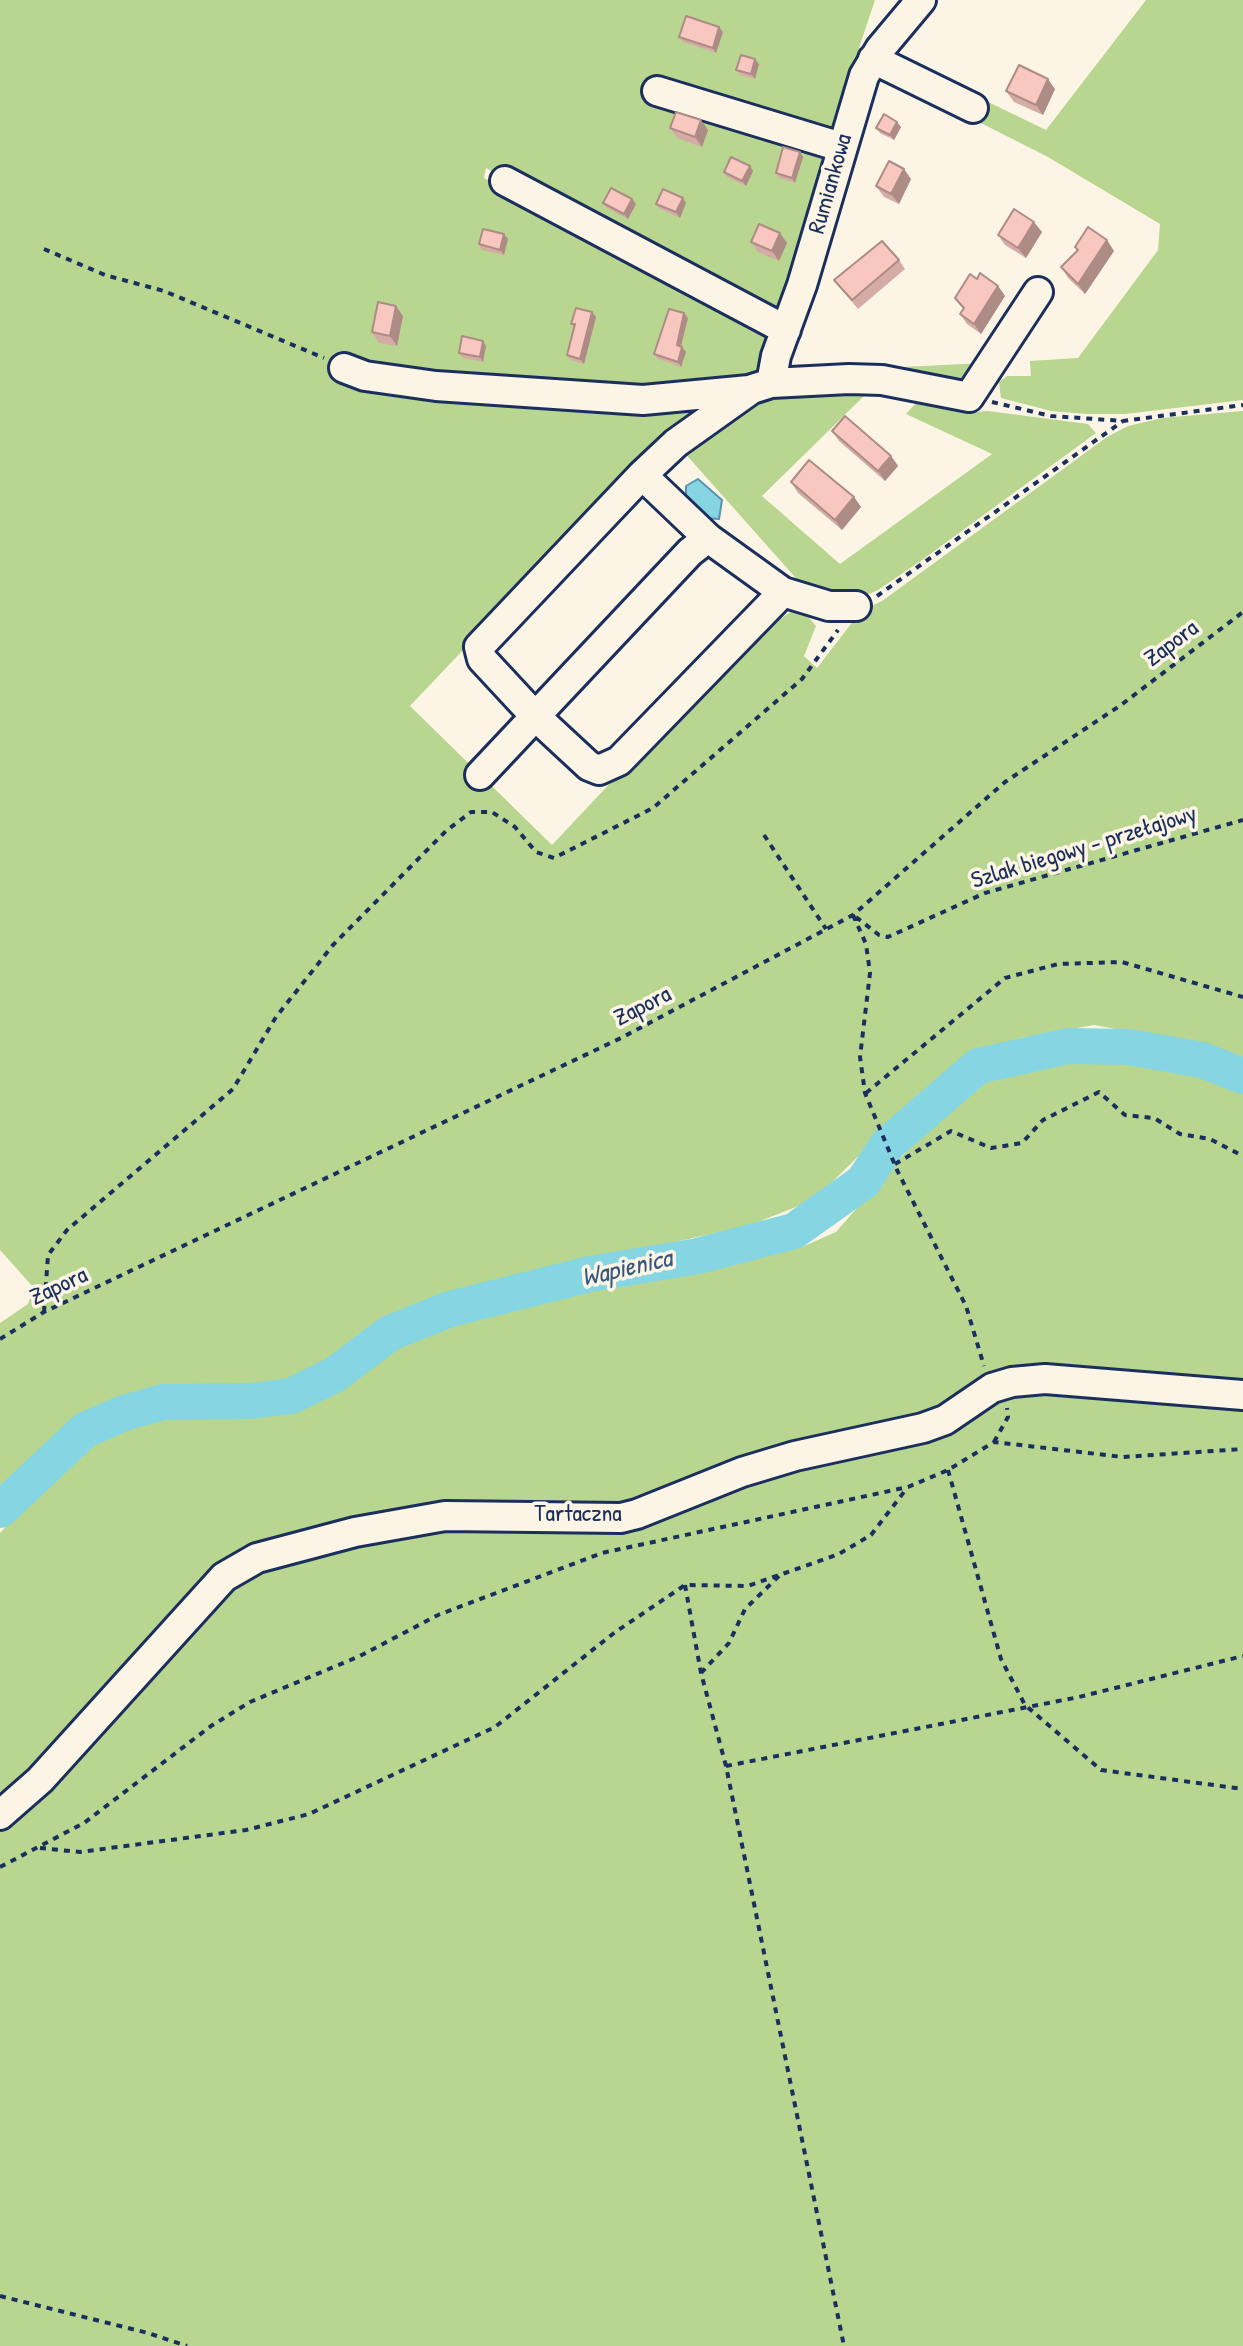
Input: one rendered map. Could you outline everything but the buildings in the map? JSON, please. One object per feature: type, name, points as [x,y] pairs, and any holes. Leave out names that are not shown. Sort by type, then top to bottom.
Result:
[{"type":"street","name":"Rumiankowa","points":[[760,387],[786,330],[858,92],[873,59],[921,0]]},
{"type":"street","points":[[873,59],[973,108]]},
{"type":"street","points":[[657,91],[841,147]]},
{"type":"street","points":[[505,181],[786,330]]},
{"type":"street","points":[[344,368],[365,376],[436,386],[628,399],[882,380],[969,397],[1038,292]]},
{"type":"street","points":[[760,387],[676,443],[479,647],[482,659],[534,715],[589,766],[599,770],[609,767],[783,592]]},
{"type":"street","points":[[642,475],[708,538],[783,592],[829,606],[856,606]]},
{"type":"street","points":[[480,775],[690,552],[708,538]]},
{"type":"street","name":"Tartaczna","points":[[0,1815],[40,1780],[224,1577],[257,1558],[355,1532],[445,1516],[621,1518],[742,1472],[795,1456],[923,1428],[945,1420],[992,1388],[1045,1379],[1243,1395]]},
{"type":"path","points":[[44,249],[105,275],[164,291],[344,368]]},
{"type":"path","points":[[969,397],[1051,416],[1123,421],[1243,405]]},
{"type":"path","points":[[44,1312],[48,1255],[67,1230],[233,1089],[276,1017],[333,945],[446,831],[471,812],[492,812],[515,827],[536,852],[554,858],[653,808],[802,679],[856,606],[881,594],[1123,421]]},
{"type":"path","name":"Zapora","points":[[0,1339],[44,1312],[621,1038],[853,915],[1005,782],[1121,705],[1243,612]]},
{"type":"path","name":"Szlak biegowy - przełajowy","points":[[853,915],[879,935],[888,937],[985,893],[1243,820]]},
{"type":"path","points":[[764,835],[826,929]]},
{"type":"path","points":[[0,1867],[84,1823],[211,1726],[250,1702],[360,1656],[438,1615],[602,1553],[908,1487],[948,1470],[994,1442],[1008,1417],[1006,1402],[992,1388],[966,1306],[895,1164],[865,1093],[860,1057],[870,973],[866,944],[853,915]]},
{"type":"path","points":[[865,1093],[1005,978],[1058,964],[1122,962],[1243,997]]},
{"type":"path","points":[[895,1164],[951,1131],[991,1148],[1022,1143],[1043,1120],[1099,1092],[1125,1115],[1154,1118],[1180,1134],[1210,1139],[1243,1156]]},
{"type":"path","points":[[994,1442],[1123,1457],[1243,1449]]},
{"type":"path","points":[[948,1470],[1001,1659],[1025,1705],[1101,1770],[1243,1789]]},
{"type":"path","points":[[38,1848],[80,1852],[246,1830],[309,1814],[495,1727],[614,1633],[685,1585],[748,1586],[839,1554],[871,1535],[908,1487]]},
{"type":"path","points":[[701,1673],[729,1643],[745,1609],[781,1575]]},
{"type":"path","points":[[685,1585],[701,1673],[726,1766],[844,2346]]},
{"type":"path","points":[[726,1766],[1025,1705],[1079,1697],[1243,1656]]},
{"type":"path","points":[[0,2296],[187,2346]]},
{"type":"green space","points":[[0,0],[875,0],[859,48],[874,44],[827,156],[784,313],[582,220],[486,168],[484,178],[772,330],[756,380],[659,387],[547,385],[547,378],[375,365],[369,383],[720,398],[627,477],[410,706],[552,845],[742,643],[794,610],[805,613],[816,626],[804,656],[817,668],[861,611],[882,601],[1107,437],[1128,426],[1162,418],[1243,411],[1243,1060],[1205,1046],[1094,1025],[1021,1038],[971,1054],[910,1105],[814,1200],[745,1227],[641,1249],[451,1297],[391,1322],[328,1366],[289,1384],[155,1393],[80,1422],[45,1451],[0,1497],[0,1323],[28,1304],[34,1288],[0,1250]]},
{"type":"green space","points":[[929,0],[937,0],[889,54],[1046,130],[1146,0],[1243,0],[1243,400],[1125,414],[1086,414],[1051,411],[1001,398],[999,382],[1007,376],[1031,376],[1030,361],[1078,358],[1158,250],[1160,224],[1048,157],[878,71],[885,57]]},
{"type":"green space","points":[[985,363],[971,380],[961,382],[903,371],[902,367]]},
{"type":"green space","points":[[862,392],[864,396],[762,496],[840,564],[992,454],[906,414],[916,403],[963,413],[988,411],[1088,424],[1096,433],[922,560],[878,590],[857,599],[802,585],[682,450],[759,393]]},
{"type":"green space","points":[[1069,1060],[1127,1060],[1197,1069],[1243,1086],[1243,1390],[1045,1373],[956,1406],[652,1504],[498,1511],[255,1554],[0,1810],[0,1533],[84,1441],[119,1426],[162,1415],[252,1414],[296,1408],[344,1387],[397,1344],[451,1322],[589,1286],[802,1247],[836,1232],[926,1129],[986,1081]]},
{"type":"green space","points":[[1036,1387],[1243,1401],[1243,2346],[0,2346],[0,1821],[227,1581],[413,1525],[620,1523]]},
{"type":"water","points":[[698,479],[722,500],[719,519],[706,518],[686,498],[686,486]]},
{"type":"waterway","name":"Wapienica","points":[[0,1510],[85,1430],[124,1413],[163,1402],[251,1401],[291,1396],[334,1375],[390,1333],[450,1309],[590,1274],[698,1256],[794,1231],[863,1182],[888,1144],[978,1066],[1068,1046],[1129,1047],[1202,1060],[1243,1076]]}]
